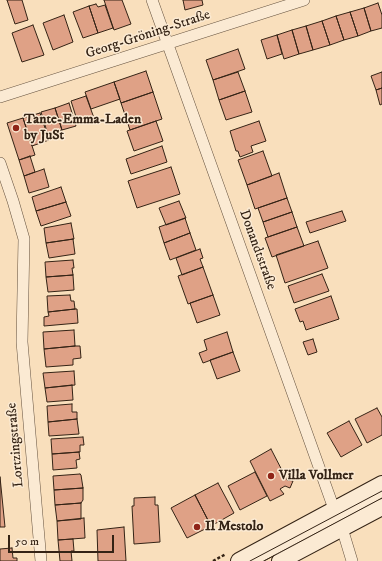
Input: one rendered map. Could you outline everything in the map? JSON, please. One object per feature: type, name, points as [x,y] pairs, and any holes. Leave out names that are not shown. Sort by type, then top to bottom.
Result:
[{"type":"main road","points":[[239,561],[382,484]]},
{"type":"main road","points":[[280,561],[382,507]]},
{"type":"street","name":"Donandtstraße","points":[[152,0],[334,509]]},
{"type":"street","name":"Georg-Gröning-Straße","points":[[0,97],[304,0]]},
{"type":"street","name":"Lortzingstraße","points":[[0,163],[14,201],[24,239],[22,342],[41,561]]},
{"type":"street","points":[[342,528],[352,561]]},
{"type":"lane","points":[[257,561],[382,495]]},
{"type":"building","points":[[7,0],[22,0],[28,20],[15,24]]},
{"type":"building","points":[[104,0],[122,0],[131,24],[114,30]]},
{"type":"building","points":[[183,0],[202,0],[203,5],[185,10]]},
{"type":"building","points":[[378,3],[382,15],[382,28],[371,31],[364,8]]},
{"type":"building","points":[[96,4],[98,7],[105,5],[113,28],[98,33],[89,6]]},
{"type":"building","points":[[89,6],[98,33],[83,38],[73,12]]},
{"type":"building","points":[[364,8],[371,31],[358,36],[350,12]]},
{"type":"building","points":[[350,12],[358,36],[344,40],[336,16]]},
{"type":"building","points":[[64,15],[73,42],[53,50],[43,23]]},
{"type":"building","points":[[336,16],[344,40],[330,45],[322,21]]},
{"type":"building","points":[[322,21],[330,45],[313,50],[306,26]]},
{"type":"building","points":[[33,25],[44,55],[22,62],[12,33]]},
{"type":"building","points":[[306,26],[313,50],[299,54],[292,30]]},
{"type":"building","points":[[292,30],[299,54],[284,59],[277,35]]},
{"type":"building","points":[[277,35],[282,54],[267,59],[261,40]]},
{"type":"building","points":[[238,49],[245,69],[213,80],[206,60]]},
{"type":"building","points":[[146,71],[153,92],[121,103],[114,82]]},
{"type":"building","points":[[238,72],[245,91],[219,100],[213,80]]},
{"type":"building","points":[[382,72],[382,88],[376,90],[371,76]]},
{"type":"building","points":[[114,82],[120,99],[91,109],[85,92]]},
{"type":"building","points":[[382,88],[382,104],[380,105],[376,90]]},
{"type":"building","points":[[245,91],[252,112],[226,120],[219,100]]},
{"type":"building","points":[[153,92],[162,119],[130,130],[121,103]]},
{"type":"building","points":[[86,96],[94,118],[78,123],[71,101]]},
{"type":"building","points":[[69,103],[76,126],[62,130],[55,108]]},
{"type":"building","points":[[55,108],[62,130],[48,135],[41,112]]},
{"type":"building","points":[[40,113],[49,140],[32,146],[23,118]]},
{"type":"building","points":[[23,118],[35,155],[19,160],[7,123]]},
{"type":"building","points":[[156,121],[163,141],[134,151],[127,131]]},
{"type":"building","points":[[259,121],[266,141],[251,146],[253,152],[240,157],[238,151],[236,151],[230,131]]},
{"type":"building","points":[[162,146],[167,162],[131,174],[126,159]]},
{"type":"building","points":[[263,151],[272,176],[247,185],[238,160]]},
{"type":"building","points":[[30,156],[35,172],[24,176],[19,160]]},
{"type":"building","points":[[171,167],[180,194],[137,208],[128,181]]},
{"type":"building","points":[[44,169],[49,187],[29,193],[24,176]]},
{"type":"building","points":[[279,173],[287,198],[255,209],[247,185]]},
{"type":"building","points":[[61,187],[66,202],[36,211],[32,197]]},
{"type":"building","points":[[287,198],[292,212],[263,222],[258,208]]},
{"type":"building","points":[[179,201],[186,218],[166,225],[159,208]]},
{"type":"building","points":[[66,202],[71,216],[41,226],[36,211]]},
{"type":"building","points":[[342,211],[346,221],[310,233],[306,222]]},
{"type":"building","points":[[292,212],[297,227],[268,237],[263,222]]},
{"type":"building","points":[[185,218],[190,233],[164,243],[159,227]]},
{"type":"building","points":[[71,223],[74,239],[46,243],[44,228]]},
{"type":"building","points":[[297,227],[304,246],[272,257],[265,238]]},
{"type":"building","points":[[190,233],[196,250],[170,260],[164,243]]},
{"type":"building","points":[[73,239],[75,254],[49,258],[46,243]]},
{"type":"building","points":[[318,241],[328,268],[285,283],[276,255]]},
{"type":"building","points":[[200,249],[203,258],[200,259],[203,267],[182,275],[176,258]]},
{"type":"building","points":[[73,260],[73,275],[46,277],[45,262]]},
{"type":"building","points":[[203,267],[213,295],[188,304],[178,276]]},
{"type":"building","points":[[322,274],[329,291],[294,303],[288,286]]},
{"type":"building","points":[[73,275],[74,290],[48,292],[46,277]]},
{"type":"building","points":[[70,295],[71,301],[74,301],[75,309],[48,312],[47,296]]},
{"type":"building","points":[[213,295],[220,315],[197,323],[190,303]]},
{"type":"building","points":[[331,296],[339,319],[306,330],[303,321],[300,322],[295,309]]},
{"type":"building","points":[[77,309],[78,323],[44,326],[44,317],[49,316],[48,312]]},
{"type":"building","points":[[74,330],[75,346],[44,349],[43,332]]},
{"type":"building","points":[[227,332],[233,352],[203,363],[199,353],[207,350],[204,340]]},
{"type":"building","points":[[313,339],[317,352],[308,355],[303,342]]},
{"type":"building","points":[[80,346],[81,358],[73,359],[73,365],[46,367],[44,349]]},
{"type":"building","points":[[233,352],[240,371],[217,379],[210,360]]},
{"type":"building","points":[[74,371],[75,385],[45,388],[43,373]]},
{"type":"building","points":[[72,385],[73,400],[47,402],[45,388]]},
{"type":"building","points":[[72,404],[72,412],[77,412],[77,419],[48,422],[47,406]]},
{"type":"building","points":[[377,408],[382,417],[382,435],[367,443],[355,419]]},
{"type":"building","points":[[77,419],[79,434],[49,436],[48,422]]},
{"type":"building","points":[[349,421],[362,445],[341,457],[327,433]]},
{"type":"building","points":[[83,437],[84,445],[80,445],[80,452],[52,454],[51,439]]},
{"type":"building","name":"Villa Vollmer","points":[[271,449],[287,480],[293,481],[290,488],[285,486],[280,489],[284,494],[270,501],[250,461]]},
{"type":"building","points":[[79,452],[80,459],[76,460],[77,468],[53,470],[52,454]]},
{"type":"building","points":[[255,472],[267,496],[240,510],[228,486]]},
{"type":"building","points":[[80,474],[83,488],[54,490],[53,476]]},
{"type":"building","points":[[0,477],[5,527],[0,527]]},
{"type":"building","points":[[218,483],[234,513],[211,526],[195,495]]},
{"type":"building","points":[[83,488],[83,500],[81,503],[55,505],[54,490]]},
{"type":"building","points":[[195,495],[211,526],[187,538],[171,508]]},
{"type":"building","points":[[155,497],[155,505],[158,505],[160,542],[134,544],[132,506],[134,506],[134,498]]},
{"type":"building","points":[[81,503],[81,519],[57,521],[55,505]]},
{"type":"building","points":[[84,518],[85,538],[58,540],[57,521]]},
{"type":"building","points":[[124,527],[126,561],[98,561],[97,530]]},
{"type":"building","points":[[73,539],[74,551],[71,551],[72,561],[60,561],[58,540]]},
{"type":"building","points":[[12,548],[13,558],[17,558],[17,561],[0,561],[0,549]]},
{"type":"tram line","points":[[250,561],[382,491]]},
{"type":"tram line","points":[[264,561],[382,498]]},
{"type":"place","name":"Tante-Emma-Laden by JuSt","points":[[16,128]]},
{"type":"place","name":"Villa Vollmer","points":[[271,476]]},
{"type":"place","name":"Il Mestolo","points":[[197,527]]}]
